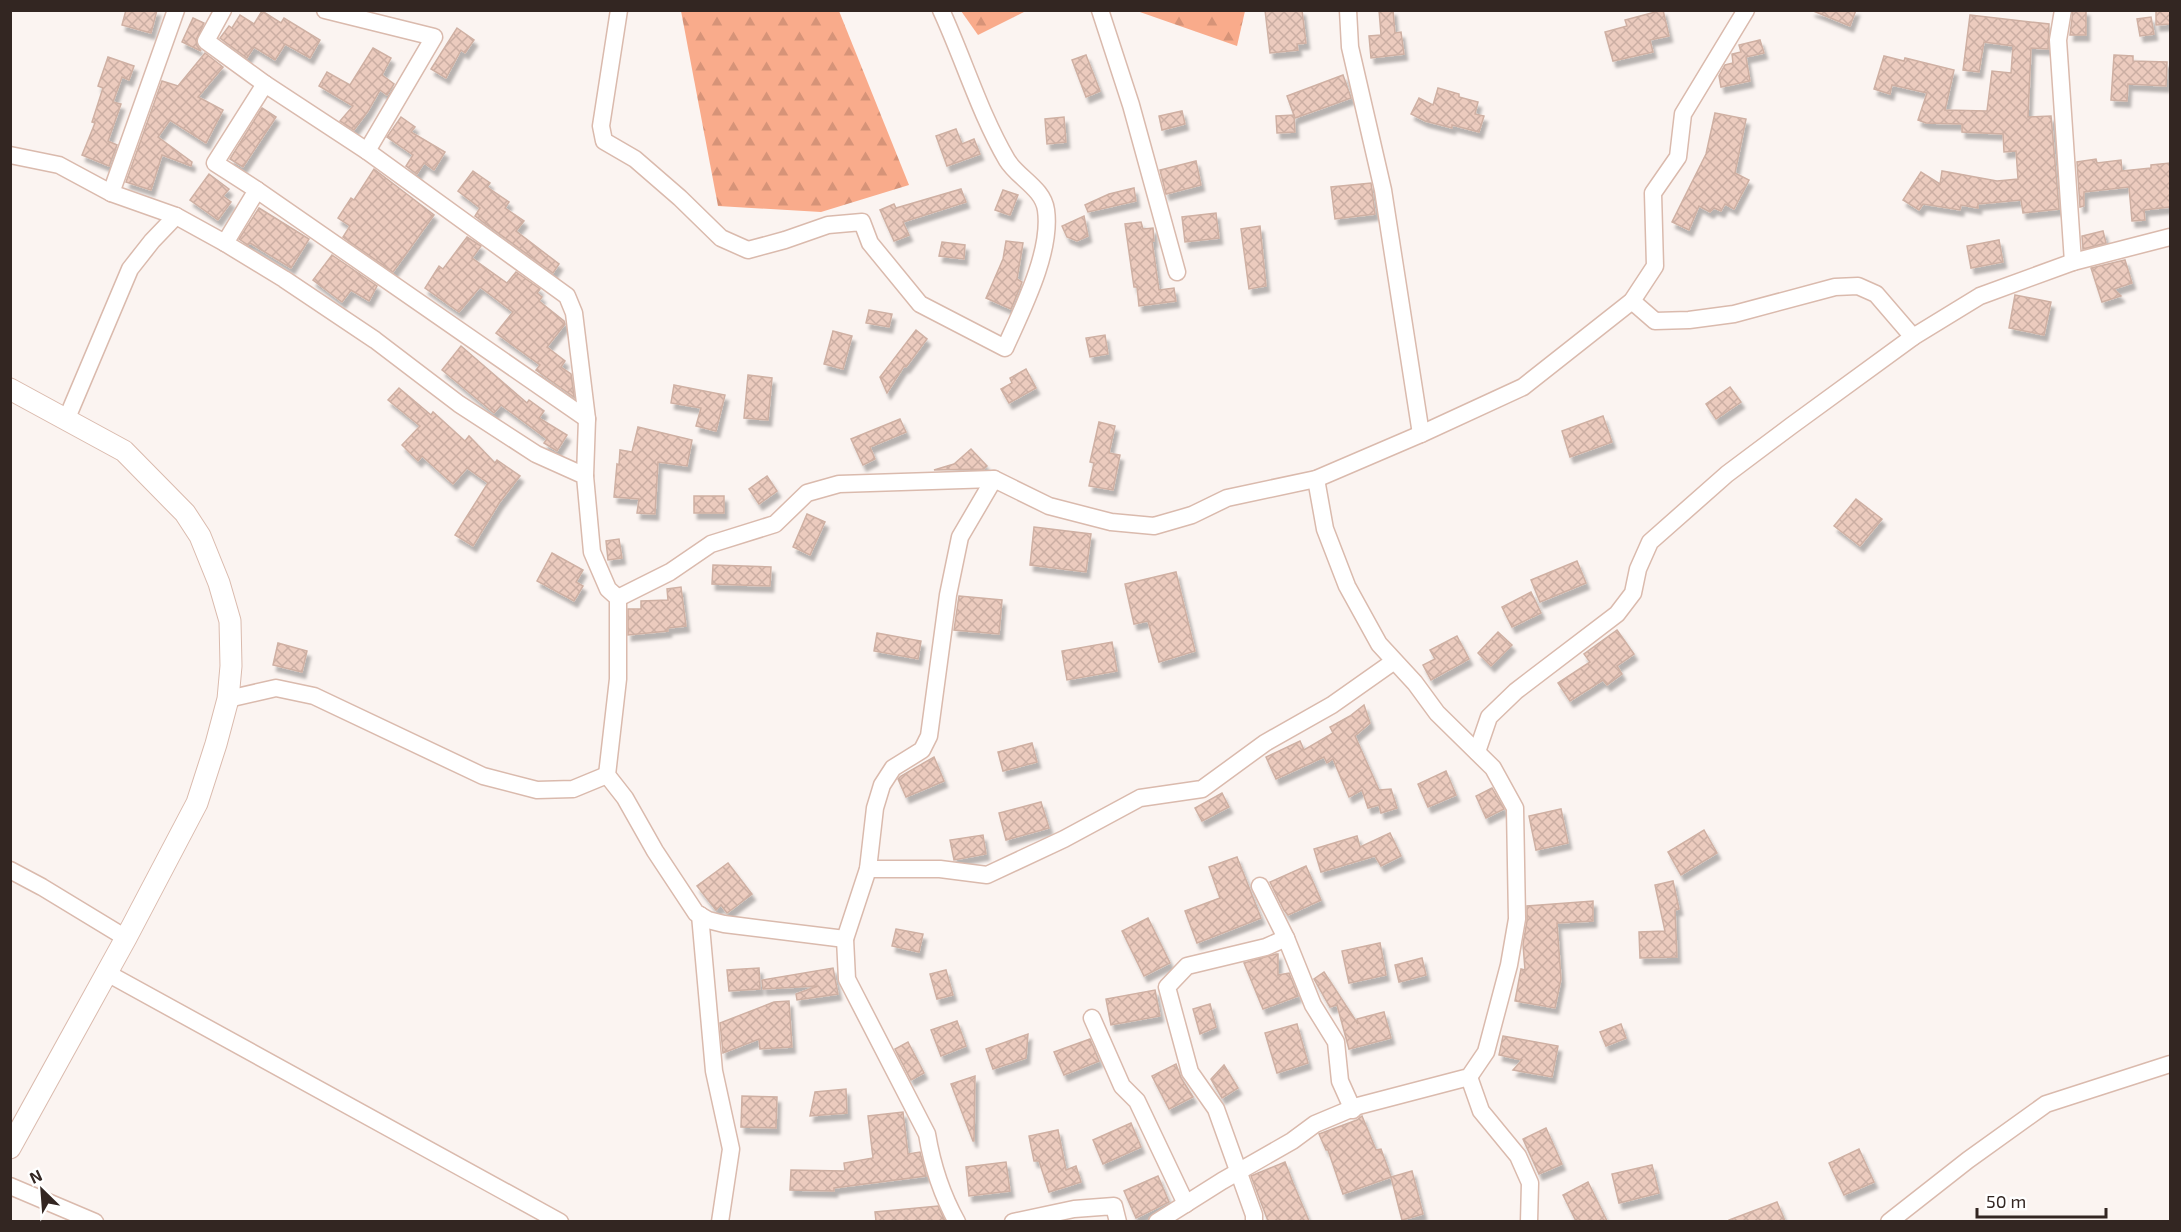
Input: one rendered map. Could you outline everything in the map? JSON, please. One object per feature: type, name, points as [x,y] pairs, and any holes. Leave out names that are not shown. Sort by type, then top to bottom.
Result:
[{"type":"street","points":[[111,193],[176,10]]},
{"type":"street","points":[[224,10],[206,41],[265,84],[367,152],[567,296],[574,314],[587,419],[585,476],[592,552],[608,589],[618,598],[618,678],[607,775],[625,798],[655,851],[696,913],[708,920],[724,924],[845,939]]},
{"type":"street","points":[[325,10],[434,37],[367,152]]},
{"type":"street","points":[[619,10],[601,126],[604,141],[635,159],[721,238],[748,250],[828,225],[862,222],[870,243],[920,304],[1005,348],[1034,282],[1047,229],[1046,207],[1040,195],[1009,164],[992,133],[941,10]]},
{"type":"street","points":[[1100,10],[1131,105],[1177,272]]},
{"type":"street","points":[[1348,10],[1350,47],[1383,190],[1421,434]]},
{"type":"street","points":[[618,598],[669,572],[711,544],[775,524],[807,493],[839,484],[994,479],[1049,506],[1112,522],[1154,526],[1192,515],[1227,498],[1316,479],[1523,387],[1632,301],[1655,266],[1653,193],[1678,157],[1683,114],[1746,10]]},
{"type":"street","points":[[2063,10],[2058,40],[2073,262]]},
{"type":"street","points":[[265,84],[215,162],[587,419]]},
{"type":"street","points":[[10,155],[59,165],[111,193],[176,216],[225,243],[284,279],[375,340],[459,404],[536,454],[585,476]]},
{"type":"street","points":[[225,243],[257,190]]},
{"type":"street","points":[[67,418],[130,269],[176,216]]},
{"type":"street","points":[[1477,752],[1489,717],[1516,691],[1617,614],[1633,593],[1638,569],[1650,542],[1727,474],[1914,337],[1980,296],[2073,262],[2170,237]]},
{"type":"street","points":[[1632,301],[1655,321],[1689,320],[1734,314],[1834,287],[1858,286],[1876,294],[1914,337]]},
{"type":"street","points":[[10,388],[124,451],[185,513],[200,536],[219,583],[230,621],[231,666],[228,699],[196,803],[126,938],[10,1148]]},
{"type":"street","points":[[957,1221],[948,1205],[930,1151],[927,1134],[847,979],[845,939],[868,869],[874,808],[882,785],[893,768],[922,750],[929,736],[948,595],[960,537],[994,479]]},
{"type":"street","points":[[1157,1221],[1292,1141],[1315,1124],[1358,1106],[1469,1077],[1486,1052],[1509,965],[1517,919],[1515,808],[1493,768],[1437,713],[1415,683],[1378,644],[1347,586],[1325,529],[1316,479]]},
{"type":"street","points":[[868,869],[940,869],[987,875],[1064,839],[1140,798],[1202,789],[1265,743],[1332,705],[1393,662]]},
{"type":"street","points":[[228,699],[276,688],[314,696],[483,777],[537,790],[573,789],[607,775]]},
{"type":"street","points":[[10,870],[126,938]]},
{"type":"street","points":[[1260,886],[1286,938],[1313,1005],[1336,1042],[1340,1081],[1353,1110]]},
{"type":"street","points":[[700,915],[714,1071],[731,1149],[720,1221]]},
{"type":"street","points":[[1254,1221],[1254,1215],[1216,1108],[1190,1072],[1167,987],[1187,966],[1266,947],[1286,938]]},
{"type":"street","points":[[107,973],[560,1221]]},
{"type":"street","points":[[1092,1018],[1122,1086],[1137,1101],[1186,1204]]},
{"type":"street","points":[[1889,1221],[2046,1104],[2170,1064]]},
{"type":"street","points":[[1469,1077],[1481,1111],[1518,1156],[1530,1183],[1529,1221]]},
{"type":"street","points":[[10,1186],[95,1221]]},
{"type":"street","points":[[1013,1221],[1074,1209],[1114,1206],[1118,1221]]},
{"type":"green space","points":[[1245,10],[1237,46],[1137,11]]},
{"type":"green space","points":[[681,11],[839,11],[909,185],[821,212],[718,206]]},
{"type":"green space","points":[[961,11],[1026,11],[978,35]]},
{"type":"building","points":[[126,10],[157,10],[151,33],[122,25]]},
{"type":"building","points":[[1265,10],[1302,10],[1306,43],[1297,44],[1298,50],[1270,53]]},
{"type":"building","points":[[1379,10],[1393,10],[1395,33],[1401,32],[1404,54],[1371,58],[1369,36],[1381,35]]},
{"type":"building","points":[[1663,10],[1669,36],[1650,40],[1653,52],[1613,61],[1605,32],[1627,26],[1625,20]]},
{"type":"building","points":[[1811,10],[1856,10],[1850,26]]},
{"type":"building","points":[[2073,10],[2086,10],[2086,35],[2070,35]]},
{"type":"building","points":[[2156,10],[2170,10],[2170,24],[2156,25]]},
{"type":"building","points":[[262,11],[281,23],[284,18],[320,40],[310,58],[285,44],[275,60],[254,47],[247,58],[220,38],[229,26],[232,28],[240,15],[254,24]]},
{"type":"building","points":[[1970,15],[2049,24],[2048,49],[2031,48],[2028,117],[2051,116],[2059,209],[2023,213],[2021,200],[1978,204],[1978,208],[1961,205],[1960,210],[1923,204],[1919,210],[1903,200],[1921,172],[1940,184],[1942,171],[1997,181],[2018,179],[2016,151],[2004,152],[2003,134],[1962,132],[1962,124],[1926,123],[1918,120],[1927,93],[1892,85],[1890,94],[1874,89],[1884,56],[1904,61],[1905,58],[1954,70],[1945,110],[1987,111],[1992,71],[2011,73],[2013,46],[1984,42],[1979,72],[1963,70]]},
{"type":"building","points":[[2151,17],[2154,34],[2140,36],[2137,19]]},
{"type":"building","points":[[193,18],[204,23],[196,40],[201,51],[182,42]]},
{"type":"building","points":[[457,28],[474,40],[465,53],[461,50],[446,78],[431,69]]},
{"type":"building","points":[[1760,40],[1764,53],[1746,57],[1750,81],[1721,87],[1719,76],[1725,65],[1733,63],[1732,54],[1741,52],[1739,45]]},
{"type":"building","points":[[373,48],[391,58],[382,75],[394,84],[387,95],[380,90],[354,130],[340,121],[353,106],[319,86],[327,72],[350,85]]},
{"type":"building","points":[[205,53],[223,67],[198,97],[223,110],[206,143],[170,120],[158,137],[192,162],[191,166],[162,155],[151,190],[126,182],[162,81],[178,86]]},
{"type":"building","points":[[1086,55],[1100,91],[1086,97],[1072,60]]},
{"type":"building","points":[[2114,55],[2133,56],[2133,61],[2167,62],[2166,86],[2128,84],[2127,101],[2111,100]]},
{"type":"building","points":[[108,57],[134,66],[129,80],[122,77],[113,102],[121,104],[108,141],[117,145],[109,166],[82,155],[95,123],[92,122],[103,88],[98,86]]},
{"type":"building","points":[[1343,75],[1351,98],[1295,118],[1287,96]]},
{"type":"building","points":[[1438,88],[1478,102],[1475,114],[1484,116],[1479,132],[1425,121],[1411,114],[1419,98],[1433,105]]},
{"type":"building","points":[[262,108],[276,117],[243,167],[230,159]]},
{"type":"building","points":[[1182,111],[1185,124],[1162,130],[1159,116]]},
{"type":"building","points":[[1715,113],[1746,119],[1735,173],[1749,180],[1734,209],[1725,204],[1721,211],[1714,208],[1710,212],[1699,206],[1689,230],[1672,222],[1706,154]]},
{"type":"building","points":[[1294,115],[1295,132],[1277,133],[1276,116]]},
{"type":"building","points":[[401,117],[415,127],[411,132],[445,152],[434,170],[424,163],[417,174],[406,166],[413,155],[387,137]]},
{"type":"building","points":[[1064,117],[1066,142],[1047,144],[1045,119]]},
{"type":"building","points":[[956,129],[962,144],[974,139],[980,154],[947,166],[936,136]]},
{"type":"building","points":[[2096,159],[2097,163],[2121,160],[2122,171],[2151,168],[2151,165],[2170,163],[2170,207],[2144,210],[2145,220],[2132,221],[2129,187],[2084,192],[2084,206],[2080,207],[2077,162]]},
{"type":"building","points":[[1196,161],[1201,185],[1166,194],[1160,170]]},
{"type":"building","points":[[374,169],[434,215],[393,272],[343,237],[350,226],[338,218],[351,198],[354,200]]},
{"type":"building","points":[[473,171],[490,183],[487,187],[509,202],[505,208],[524,221],[516,231],[559,264],[553,273],[475,216],[480,208],[458,191]]},
{"type":"building","points":[[209,174],[229,189],[223,196],[231,202],[218,220],[190,200]]},
{"type":"building","points":[[1371,183],[1375,214],[1335,219],[1331,187]]},
{"type":"building","points":[[1134,188],[1136,201],[1088,212],[1085,205],[1109,194]]},
{"type":"building","points":[[961,189],[966,202],[903,222],[909,235],[894,241],[880,210],[894,204],[896,208]]},
{"type":"building","points":[[1003,190],[1018,195],[1010,215],[995,210]]},
{"type":"building","points":[[259,208],[309,239],[291,268],[250,243],[248,245],[239,239]]},
{"type":"building","points":[[1216,213],[1219,238],[1185,242],[1182,217]]},
{"type":"building","points":[[1084,216],[1088,236],[1077,241],[1067,237],[1062,226]]},
{"type":"building","points":[[1141,222],[1143,229],[1153,228],[1154,241],[1152,241],[1159,290],[1174,288],[1176,301],[1139,306],[1125,224]]},
{"type":"building","points":[[1260,226],[1266,286],[1249,289],[1241,229]]},
{"type":"building","points":[[2103,231],[2106,243],[2083,249],[2082,236]]},
{"type":"building","points":[[467,237],[481,246],[472,258],[507,283],[516,272],[540,289],[537,293],[542,297],[539,301],[564,321],[565,324],[547,347],[565,361],[561,367],[571,374],[574,397],[536,370],[540,365],[496,333],[513,312],[480,287],[459,312],[425,288],[439,266],[443,269]]},
{"type":"building","points":[[1999,240],[2003,262],[1971,268],[1967,246]]},
{"type":"building","points":[[1006,241],[1023,243],[1017,279],[1022,282],[1011,309],[986,298],[1003,259]]},
{"type":"building","points":[[942,242],[965,245],[964,259],[939,256]]},
{"type":"building","points":[[332,255],[377,286],[369,301],[351,290],[342,302],[313,280]]},
{"type":"building","points":[[2125,260],[2132,283],[2114,289],[2121,296],[2102,302],[2091,268]]},
{"type":"building","points":[[2015,295],[2051,302],[2044,335],[2009,328]]},
{"type":"building","points":[[869,310],[892,314],[889,327],[866,323]]},
{"type":"building","points":[[916,330],[927,339],[906,367],[904,366],[887,393],[880,377]]},
{"type":"building","points":[[833,331],[852,336],[843,369],[824,364]]},
{"type":"building","points":[[1105,335],[1108,354],[1090,357],[1086,338]]},
{"type":"building","points":[[461,346],[527,403],[529,400],[544,411],[539,418],[567,435],[557,451],[544,443],[547,439],[501,405],[494,413],[442,370]]},
{"type":"building","points":[[1026,369],[1036,388],[1009,403],[1001,389],[1012,383],[1010,378]]},
{"type":"building","points":[[748,375],[772,378],[768,420],[744,418]]},
{"type":"building","points":[[674,385],[725,395],[716,431],[696,426],[701,408],[671,403]]},
{"type":"building","points":[[1730,387],[1741,402],[1716,419],[1706,404]]},
{"type":"building","points":[[399,388],[431,415],[433,412],[465,441],[469,436],[495,463],[497,460],[520,476],[499,503],[473,546],[455,535],[488,483],[467,468],[453,484],[422,456],[418,461],[402,445],[420,426],[388,400]]},
{"type":"building","points":[[1603,416],[1612,442],[1570,457],[1562,431]]},
{"type":"building","points":[[900,419],[906,432],[870,447],[875,459],[863,465],[851,439]]},
{"type":"building","points":[[1099,422],[1115,426],[1109,453],[1120,455],[1113,490],[1089,486],[1094,463],[1090,462]]},
{"type":"building","points":[[638,427],[692,440],[687,466],[658,462],[655,514],[637,513],[639,499],[614,497],[620,450],[632,452]]},
{"type":"building","points":[[971,449],[987,466],[984,469],[934,470],[954,464]]},
{"type":"building","points":[[767,476],[777,491],[759,504],[749,489]]},
{"type":"building","points":[[694,496],[724,496],[724,513],[694,513]]},
{"type":"building","points":[[1856,499],[1882,519],[1860,546],[1834,526]]},
{"type":"building","points":[[807,514],[825,522],[810,555],[793,547]]},
{"type":"building","points":[[1034,527],[1091,534],[1086,572],[1030,565]]},
{"type":"building","points":[[619,539],[622,558],[608,560],[606,541]]},
{"type":"building","points":[[552,553],[583,570],[576,582],[583,586],[574,601],[537,581]]},
{"type":"building","points":[[1577,561],[1586,583],[1540,602],[1531,580]]},
{"type":"building","points":[[713,565],[771,567],[770,586],[712,584]]},
{"type":"building","points":[[1176,572],[1195,651],[1159,662],[1148,621],[1134,624],[1125,584]]},
{"type":"building","points":[[681,587],[686,626],[668,628],[668,631],[628,635],[628,609],[641,609],[641,601],[668,600],[667,589]]},
{"type":"building","points":[[1531,592],[1541,613],[1512,627],[1502,607]]},
{"type":"building","points":[[959,596],[1002,600],[999,634],[954,630]]},
{"type":"building","points":[[1617,630],[1634,654],[1617,666],[1622,674],[1607,685],[1603,680],[1570,701],[1558,683],[1590,662],[1584,654]]},
{"type":"building","points":[[1498,632],[1512,645],[1491,666],[1478,653]]},
{"type":"building","points":[[877,633],[921,641],[918,659],[874,651]]},
{"type":"building","points":[[1457,636],[1469,659],[1431,680],[1423,665],[1435,659],[1430,650]]},
{"type":"building","points":[[1112,642],[1117,671],[1067,680],[1062,651]]},
{"type":"building","points":[[278,643],[307,651],[302,672],[273,665]]},
{"type":"building","points":[[1364,705],[1370,723],[1355,736],[1379,790],[1391,789],[1397,808],[1381,813],[1379,805],[1368,808],[1362,790],[1349,797],[1333,759],[1327,763],[1324,757],[1276,779],[1266,757],[1300,741],[1304,750],[1333,733],[1330,727]]},
{"type":"building","points":[[1032,743],[1037,762],[1003,771],[998,752]]},
{"type":"building","points":[[934,757],[944,781],[906,797],[898,779]]},
{"type":"building","points":[[1446,771],[1456,795],[1428,807],[1418,784]]},
{"type":"building","points":[[1492,788],[1504,809],[1486,818],[1476,796]]},
{"type":"building","points":[[1222,793],[1229,807],[1202,821],[1195,808]]},
{"type":"building","points":[[1041,802],[1049,828],[1006,840],[999,813]]},
{"type":"building","points":[[1561,809],[1568,843],[1536,850],[1529,816]]},
{"type":"building","points":[[1704,830],[1717,853],[1681,875],[1668,852]]},
{"type":"building","points":[[1390,833],[1401,856],[1381,866],[1375,856],[1321,872],[1314,849],[1357,836],[1360,847]]},
{"type":"building","points":[[983,835],[986,854],[954,860],[950,840]]},
{"type":"building","points":[[1237,857],[1261,918],[1197,943],[1185,911],[1220,898],[1209,867]]},
{"type":"building","points":[[728,863],[752,894],[727,913],[721,905],[716,910],[697,886]]},
{"type":"building","points":[[1306,866],[1321,900],[1288,915],[1270,882]]},
{"type":"building","points":[[1673,881],[1679,909],[1675,910],[1677,957],[1640,958],[1639,932],[1665,931],[1655,885]]},
{"type":"building","points":[[1593,901],[1593,921],[1557,923],[1561,979],[1555,1008],[1515,1001],[1521,969],[1525,970],[1523,944],[1527,906]]},
{"type":"building","points":[[1148,918],[1170,963],[1144,976],[1122,931]]},
{"type":"building","points":[[896,929],[923,934],[919,952],[892,946]]},
{"type":"building","points":[[1380,943],[1386,975],[1349,983],[1342,951]]},
{"type":"building","points":[[1278,954],[1278,975],[1289,973],[1298,996],[1263,1009],[1244,963]]},
{"type":"building","points":[[1422,958],[1426,975],[1399,982],[1395,965]]},
{"type":"building","points":[[759,968],[760,989],[729,991],[727,970]]},
{"type":"building","points":[[833,968],[838,994],[797,1000],[796,994],[818,986],[763,989],[762,980]]},
{"type":"building","points":[[946,970],[953,995],[937,999],[930,974]]},
{"type":"building","points":[[1324,972],[1358,1024],[1357,1019],[1384,1012],[1391,1038],[1349,1049],[1337,1005],[1330,1007],[1314,979]]},
{"type":"building","points":[[1155,990],[1160,1016],[1111,1025],[1106,999]]},
{"type":"building","points":[[789,1001],[792,1047],[760,1049],[759,1039],[723,1053],[720,1023],[774,1002]]},
{"type":"building","points":[[1210,1004],[1216,1027],[1200,1034],[1193,1009]]},
{"type":"building","points":[[957,1021],[966,1046],[941,1056],[931,1030]]},
{"type":"building","points":[[1297,1024],[1308,1063],[1277,1073],[1265,1033]]},
{"type":"building","points":[[1621,1024],[1626,1038],[1606,1046],[1600,1032]]},
{"type":"building","points":[[1028,1034],[1026,1058],[993,1069],[986,1049]]},
{"type":"building","points":[[1503,1036],[1558,1046],[1552,1077],[1513,1070],[1522,1060],[1499,1055]]},
{"type":"building","points":[[1090,1039],[1099,1061],[1064,1075],[1054,1052]]},
{"type":"building","points":[[908,1042],[924,1073],[911,1080],[895,1049]]},
{"type":"building","points":[[1176,1064],[1181,1078],[1193,1097],[1169,1109],[1152,1076]]},
{"type":"building","points":[[1224,1065],[1238,1088],[1222,1098],[1211,1079]]},
{"type":"building","points":[[975,1076],[974,1141],[973,1141],[951,1084]]},
{"type":"building","points":[[846,1089],[847,1113],[810,1116],[815,1092]]},
{"type":"building","points":[[742,1096],[777,1097],[776,1128],[741,1127]]},
{"type":"building","points":[[903,1112],[908,1154],[920,1152],[926,1176],[834,1188],[834,1191],[790,1190],[791,1170],[845,1171],[844,1163],[873,1158],[868,1116]]},
{"type":"building","points":[[1362,1116],[1376,1150],[1381,1149],[1391,1177],[1343,1194],[1328,1150],[1319,1134]]},
{"type":"building","points":[[1131,1123],[1141,1147],[1103,1164],[1093,1140]]},
{"type":"building","points":[[1546,1128],[1562,1164],[1539,1174],[1523,1139]]},
{"type":"building","points":[[1058,1130],[1066,1170],[1076,1166],[1081,1182],[1049,1192],[1039,1161],[1034,1161],[1029,1136]]},
{"type":"building","points":[[1859,1149],[1874,1182],[1844,1195],[1829,1163]]},
{"type":"building","points":[[1006,1162],[1010,1191],[969,1196],[966,1167]]},
{"type":"building","points":[[1285,1162],[1309,1221],[1268,1221],[1251,1176]]},
{"type":"building","points":[[1652,1165],[1659,1193],[1619,1203],[1612,1174]]},
{"type":"building","points":[[1412,1171],[1423,1214],[1402,1220],[1391,1177]]},
{"type":"building","points":[[1158,1176],[1169,1202],[1136,1218],[1124,1191]]},
{"type":"building","points":[[1588,1182],[1607,1221],[1576,1221],[1563,1195]]},
{"type":"building","points":[[1777,1202],[1785,1221],[1729,1221],[1729,1220]]},
{"type":"building","points":[[938,1206],[945,1221],[876,1221],[875,1212]]}]
